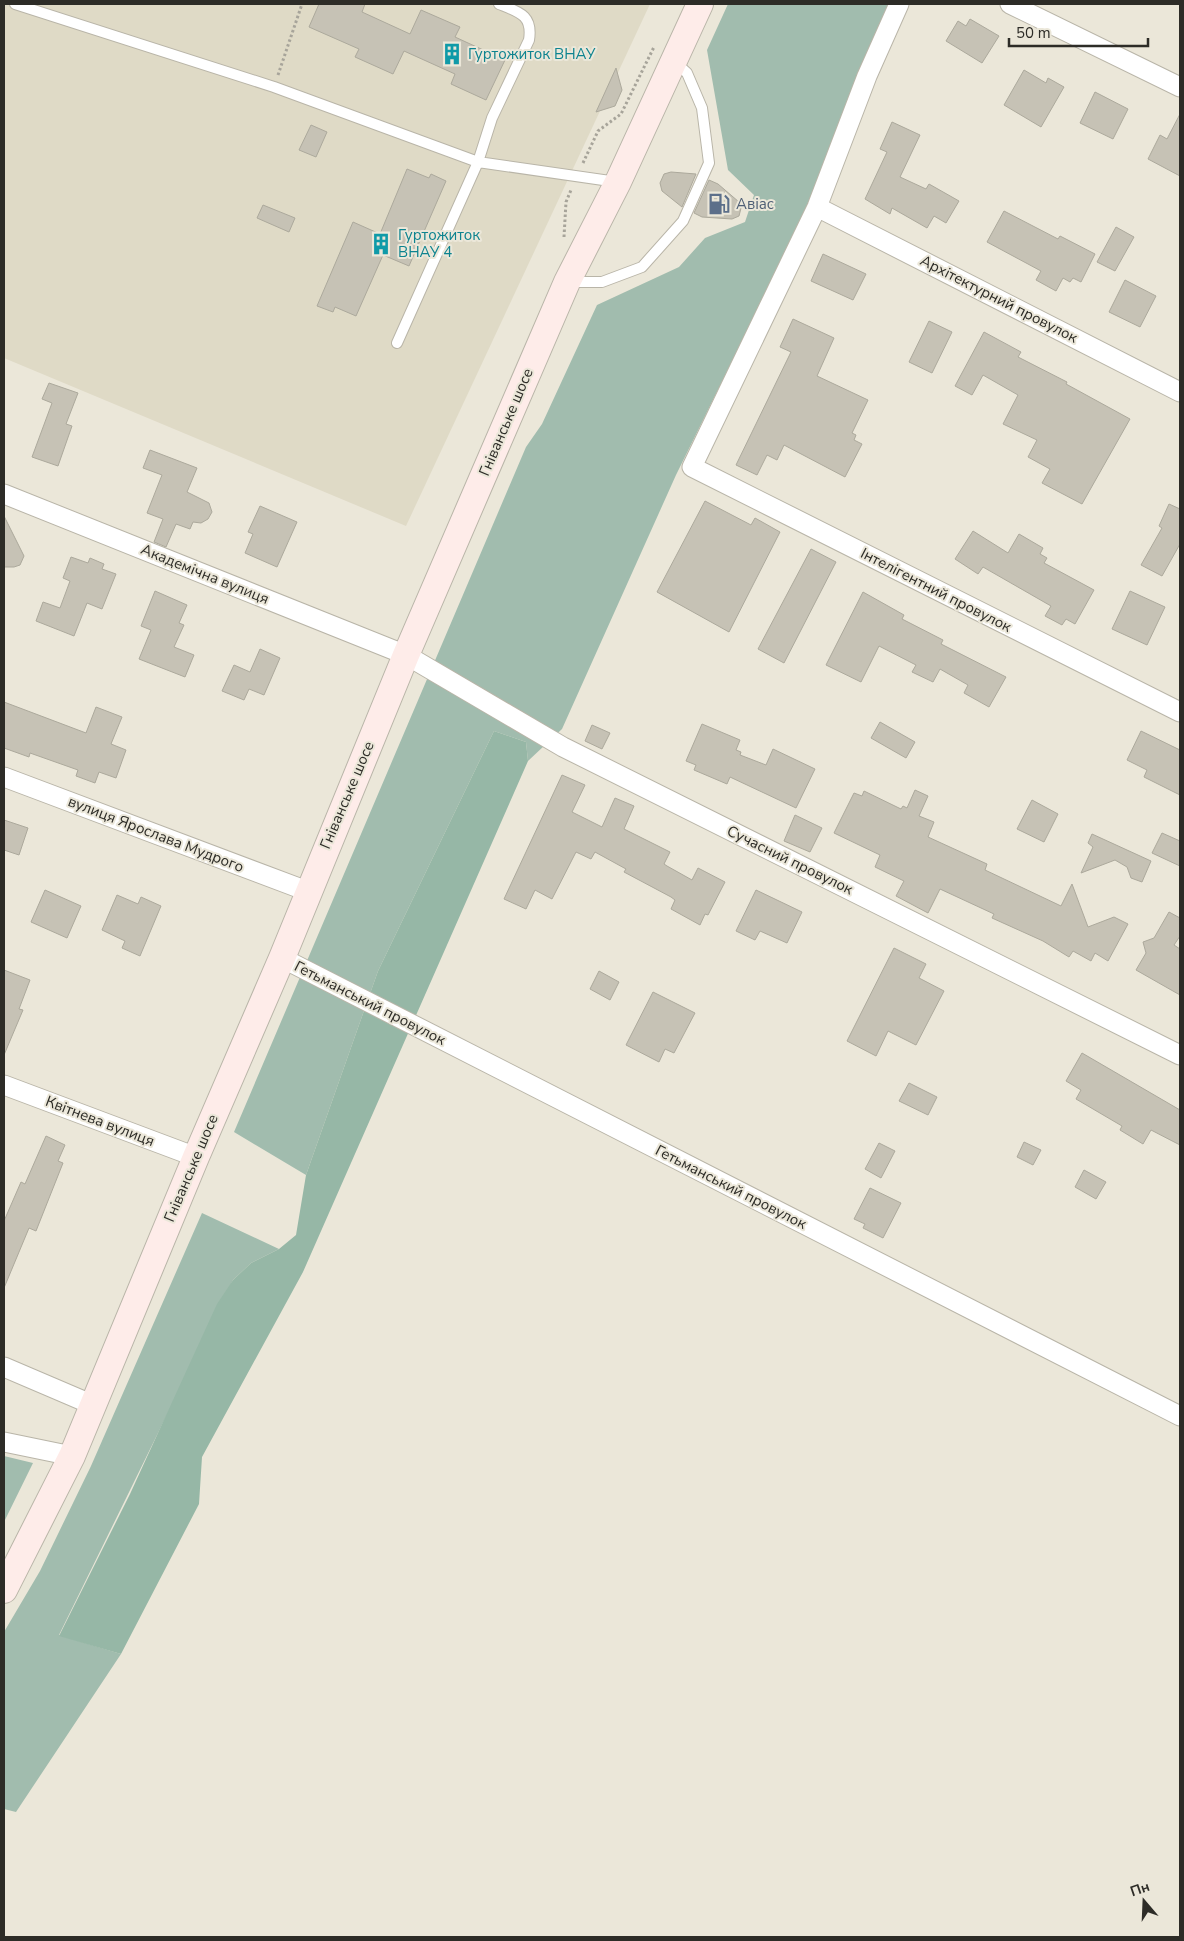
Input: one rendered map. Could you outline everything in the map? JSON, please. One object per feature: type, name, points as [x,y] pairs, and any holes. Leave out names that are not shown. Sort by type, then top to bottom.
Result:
[{"type":"main road","name":"Гніванське шосе","points":[[4,1590],[72,1456],[196,1157],[282,958],[307,891],[406,655],[567,282],[618,182],[696,5]]},
{"type":"street","points":[[817,207],[867,76],[899,4]]},
{"type":"street","points":[[1010,4],[1180,87]]},
{"type":"street","name":"Архітектурний провулок","points":[[817,207],[1180,392]]},
{"type":"street","name":"Інтелігентний провулок","points":[[817,207],[692,467],[1180,712]]},
{"type":"street","name":"Академічна вулиця","points":[[4,494],[406,655]]},
{"type":"street","name":"Сучасний провулок","points":[[406,655],[563,747],[1180,1055]]},
{"type":"street","name":"вулиця Ярослава Мудрого","points":[[4,777],[307,891]]},
{"type":"street","name":"Гетьманський провулок","points":[[282,958],[1180,1416]]},
{"type":"street","name":"Квітнева вулиця","points":[[4,1085],[196,1157]]},
{"type":"street","points":[[4,1367],[93,1405]]},
{"type":"street","points":[[4,1442],[72,1456]]},
{"type":"lane","points":[[15,4],[274,87],[478,162],[618,182]]},
{"type":"lane","points":[[397,343],[478,162],[492,118],[529,40],[531,28],[524,16],[499,4]]},
{"type":"lane","points":[[567,282],[602,282],[642,267],[683,221],[709,163],[702,108],[687,73],[673,60]]},
{"type":"path","points":[[274,87],[302,4]]},
{"type":"shaded area","points":[[4,4],[650,4],[406,526],[4,358]]},
{"type":"green space","points":[[728,4],[890,4],[810,203],[676,475],[562,729],[528,761],[526,742],[494,731],[378,971],[306,1175],[234,1132],[526,447],[542,424],[597,305],[679,267],[705,238],[745,222],[754,195],[728,170],[707,50]]},
{"type":"green space","points":[[494,731],[526,742],[528,761],[303,1272],[202,1457],[199,1504],[121,1654],[59,1636],[130,1494],[217,1304],[233,1280],[251,1263],[279,1249],[296,1235],[306,1175],[378,971]]},
{"type":"green space","points":[[202,1213],[279,1249],[251,1263],[233,1280],[59,1635],[121,1654],[16,1812],[4,1809],[4,1632],[40,1571],[91,1466]]},
{"type":"green space","points":[[4,1456],[33,1463],[4,1522]]},
{"type":"building","name":"Гуртожиток ВНАУ","points":[[319,4],[365,4],[362,12],[410,34],[421,10],[460,27],[455,37],[505,60],[486,100],[451,84],[455,74],[404,51],[393,74],[355,57],[359,49],[309,27]]},
{"type":"building","points":[[970,19],[999,36],[982,63],[946,41],[958,21],[966,26]]},
{"type":"building","points":[[616,68],[622,90],[615,106],[596,112]]},
{"type":"building","points":[[1024,70],[1046,83],[1048,78],[1064,87],[1041,127],[1004,105]]},
{"type":"building","points":[[1095,92],[1128,109],[1113,139],[1080,123]]},
{"type":"building","points":[[1180,114],[1180,176],[1148,159],[1160,135],[1167,139]]},
{"type":"building","points":[[892,122],[920,135],[900,177],[926,189],[929,184],[959,201],[946,223],[934,216],[927,228],[892,208],[890,214],[865,199],[887,152],[880,149]]},
{"type":"building","points":[[311,125],[327,132],[316,157],[299,150]]},
{"type":"building","name":"Гуртожиток ВНАУ 4","points":[[407,169],[429,178],[431,174],[446,181],[409,266],[383,255],[356,316],[335,307],[333,312],[317,306],[353,222],[380,234]]},
{"type":"building","points":[[671,172],[696,174],[682,207],[662,191],[660,183],[664,174]]},
{"type":"building","points":[[709,180],[718,184],[739,202],[741,208],[739,216],[732,219],[702,217],[694,213]]},
{"type":"building","points":[[263,205],[295,218],[289,232],[257,218]]},
{"type":"building","points":[[1004,211],[1058,239],[1060,236],[1095,254],[1081,282],[1073,278],[1070,282],[1063,278],[1056,291],[1036,280],[1041,271],[987,242]]},
{"type":"building","points":[[1116,227],[1134,237],[1115,271],[1097,262]]},
{"type":"building","points":[[823,254],[866,274],[853,300],[811,281]]},
{"type":"building","points":[[1125,280],[1156,296],[1140,327],[1109,312]]},
{"type":"building","points":[[793,319],[834,338],[817,376],[868,400],[852,433],[856,435],[854,440],[862,444],[845,477],[784,445],[777,460],[767,455],[757,475],[736,465],[791,352],[780,347]]},
{"type":"building","points":[[929,321],[952,332],[932,373],[909,362]]},
{"type":"building","points":[[984,332],[1021,352],[1018,357],[1067,382],[1066,384],[1130,419],[1082,504],[1042,483],[1050,469],[1028,457],[1037,440],[1003,424],[1018,395],[983,375],[972,395],[955,386]]},
{"type":"building","points":[[49,383],[78,393],[66,424],[72,426],[58,466],[32,457],[52,403],[42,399]]},
{"type":"building","points":[[150,450],[197,468],[187,492],[209,503],[212,512],[208,519],[201,523],[193,522],[190,529],[176,524],[166,547],[154,542],[163,519],[147,513],[162,475],[143,468]]},
{"type":"building","points":[[705,501],[751,525],[755,518],[780,532],[729,632],[657,592]]},
{"type":"building","points":[[1169,504],[1180,509],[1180,544],[1162,576],[1141,565],[1162,528],[1159,526]]},
{"type":"building","points":[[260,506],[297,522],[277,567],[245,553],[253,534],[248,532]]},
{"type":"building","points":[[4,516],[24,556],[20,565],[14,567],[4,567]]},
{"type":"building","points":[[973,531],[1008,553],[1019,534],[1043,548],[1040,554],[1047,558],[1044,563],[1094,590],[1075,624],[1066,619],[1062,625],[1045,616],[1051,606],[983,567],[978,574],[955,559]]},
{"type":"building","points":[[811,549],[836,562],[784,663],[758,649]]},
{"type":"building","points":[[71,557],[88,563],[90,558],[104,564],[102,569],[116,574],[102,609],[87,603],[74,636],[36,621],[43,602],[60,608],[70,581],[63,578]]},
{"type":"building","points":[[155,591],[187,605],[179,623],[184,625],[174,647],[194,655],[185,677],[139,659],[151,630],[141,626]]},
{"type":"building","points":[[1130,591],[1165,607],[1147,645],[1112,629]]},
{"type":"building","points":[[863,592],[904,615],[902,619],[943,640],[941,644],[1006,677],[989,707],[964,693],[968,685],[940,669],[933,682],[912,672],[916,665],[879,646],[861,682],[826,665]]},
{"type":"building","points":[[260,649],[280,658],[264,695],[249,689],[244,700],[222,691],[234,665],[250,672]]},
{"type":"building","points":[[4,702],[86,733],[96,707],[122,717],[111,744],[126,750],[116,778],[99,772],[95,783],[76,776],[78,770],[30,753],[29,757],[4,748]]},
{"type":"building","points":[[880,722],[915,742],[906,758],[871,738]]},
{"type":"building","points":[[702,724],[740,740],[736,750],[741,752],[740,755],[766,765],[773,749],[815,769],[796,808],[730,777],[727,784],[694,770],[696,765],[686,761]]},
{"type":"building","points":[[592,725],[610,733],[602,749],[585,741]]},
{"type":"building","points":[[1141,731],[1180,750],[1180,795],[1144,777],[1147,770],[1127,760]]},
{"type":"building","points":[[562,775],[585,785],[572,812],[602,827],[615,798],[634,806],[624,829],[670,852],[664,864],[692,880],[698,868],[725,882],[708,915],[705,914],[700,925],[671,909],[675,900],[671,897],[624,872],[626,869],[595,852],[591,859],[576,852],[552,899],[535,890],[526,909],[504,899]]},
{"type":"building","points":[[915,790],[928,796],[919,816],[934,822],[928,837],[987,864],[985,870],[1061,906],[1072,884],[1088,927],[1114,917],[1128,924],[1108,961],[1095,953],[1091,961],[1073,951],[1069,957],[1043,941],[992,918],[994,914],[940,889],[928,913],[896,896],[904,881],[875,867],[880,855],[834,833],[854,793],[862,796],[864,791],[901,809],[903,806],[907,808]]},
{"type":"building","points":[[1032,800],[1058,814],[1044,842],[1017,829]]},
{"type":"building","points":[[795,815],[822,828],[810,852],[784,841]]},
{"type":"building","points":[[4,820],[28,828],[19,855],[4,850]]},
{"type":"building","points":[[1162,833],[1180,841],[1180,866],[1152,853]]},
{"type":"building","points":[[1092,834],[1151,861],[1142,882],[1131,878],[1127,867],[1115,860],[1081,873],[1093,847],[1088,843]]},
{"type":"building","points":[[45,890],[81,906],[67,938],[31,922]]},
{"type":"building","points":[[756,890],[802,912],[787,943],[760,931],[755,940],[736,931]]},
{"type":"building","points":[[117,895],[138,904],[141,897],[161,906],[140,956],[122,948],[125,941],[102,930]]},
{"type":"building","points":[[1169,912],[1180,918],[1180,936],[1174,945],[1180,949],[1180,995],[1136,970],[1146,953],[1143,942],[1154,938]]},
{"type":"building","points":[[894,948],[926,964],[919,978],[944,991],[916,1045],[888,1031],[876,1056],[847,1041]]},
{"type":"building","points":[[4,970],[30,980],[19,1009],[23,1010],[4,1055]]},
{"type":"building","points":[[599,971],[619,982],[610,1000],[590,989]]},
{"type":"building","points":[[653,992],[695,1013],[674,1053],[665,1049],[659,1062],[626,1045]]},
{"type":"building","points":[[1082,1053],[1180,1110],[1180,1145],[1151,1130],[1143,1144],[1120,1130],[1122,1126],[1076,1099],[1081,1090],[1066,1081]]},
{"type":"building","points":[[909,1083],[937,1097],[928,1115],[899,1101]]},
{"type":"building","points":[[46,1136],[65,1145],[58,1161],[63,1163],[36,1231],[29,1228],[4,1288],[4,1221],[21,1182],[25,1184]]},
{"type":"building","points":[[1024,1142],[1041,1150],[1033,1165],[1017,1157]]},
{"type":"building","points":[[879,1143],[895,1151],[881,1178],[865,1169]]},
{"type":"building","points":[[1084,1170],[1106,1182],[1096,1199],[1075,1187]]},
{"type":"building","points":[[870,1188],[901,1203],[883,1238],[863,1228],[865,1224],[854,1219]]},
{"type":"place","name":"Гуртожиток ВНАУ","points":[[452,54]]},
{"type":"place","name":"Авіас","points":[[719,204]]},
{"type":"place","name":"Гуртожиток ВНАУ 4","points":[[381,244]]}]
